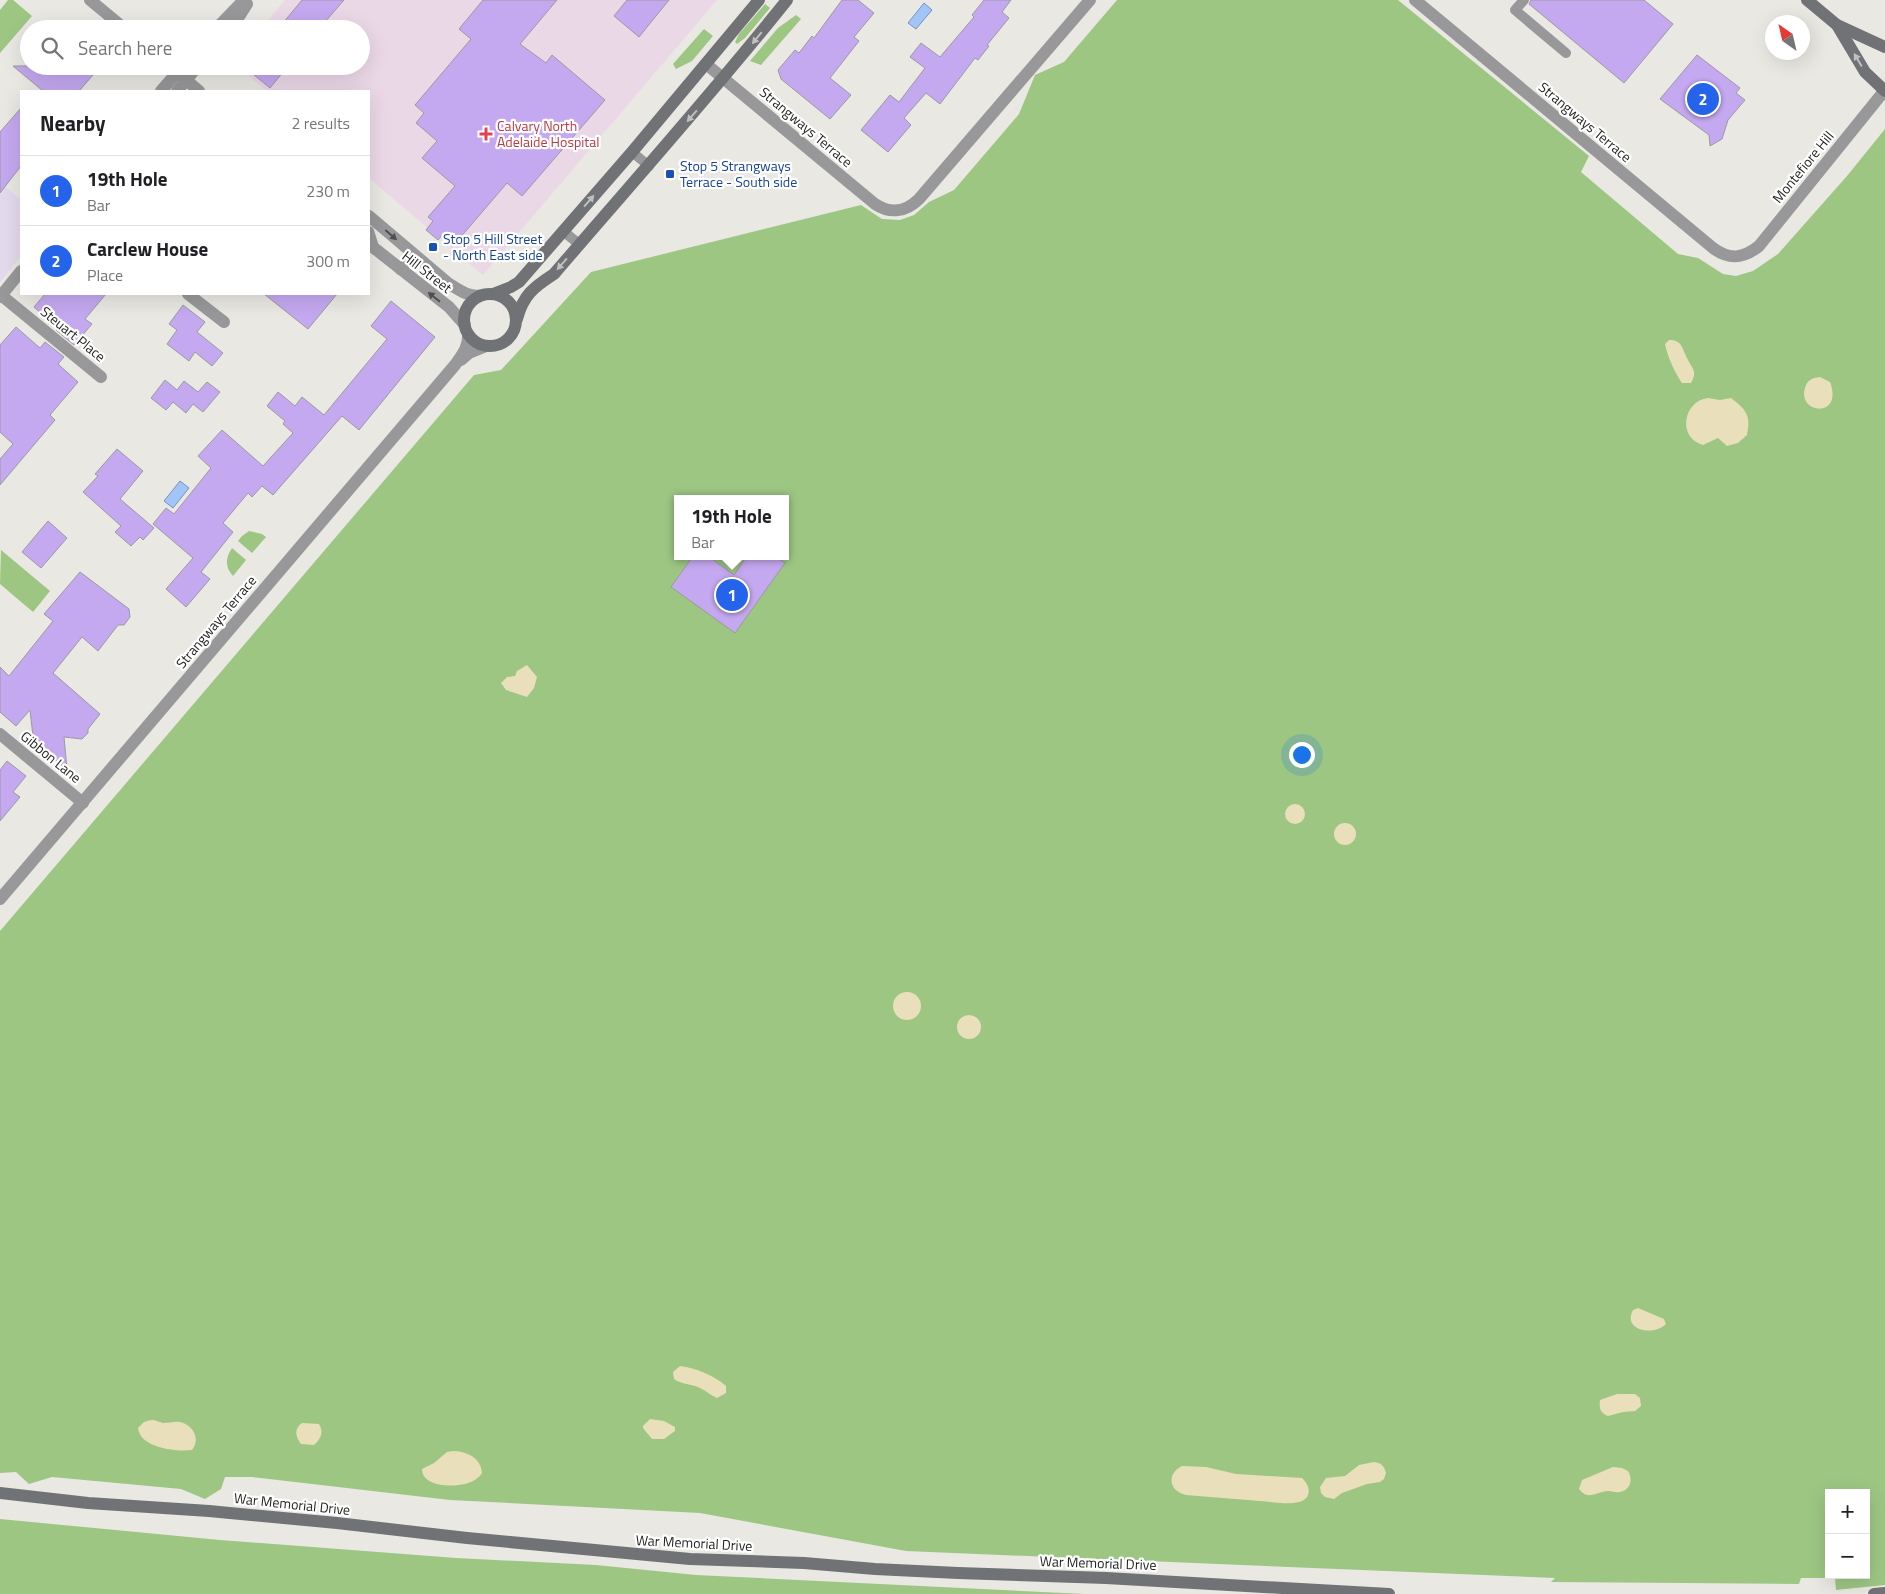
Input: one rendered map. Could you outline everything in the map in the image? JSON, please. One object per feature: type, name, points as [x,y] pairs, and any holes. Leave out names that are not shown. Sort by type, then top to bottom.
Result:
[{"type":"street","points":[[90,0],[114,20]]},
{"type":"street","points":[[225,20],[244,0]]},
{"type":"street","points":[[237,20],[250,0]]},
{"type":"street","points":[[759,0],[632,152],[519,282],[511,287],[476,298],[466,310],[466,330],[479,344],[496,346],[508,340],[514,332],[516,319],[523,300],[539,284],[554,274],[724,79],[787,0]]},
{"type":"street","name":"Strangways Terrace","points":[[706,64],[875,204],[888,210],[899,210],[914,204],[919,199],[1090,0]]},
{"type":"street","name":"Strangways Terrace","points":[[1415,0],[1713,248],[1725,255],[1739,257]]},
{"type":"street","points":[[1807,0],[1837,25],[1885,47]]},
{"type":"street","points":[[1837,25],[1865,72],[1885,90]]},
{"type":"street","points":[[162,90],[175,75]]},
{"type":"street","points":[[177,90],[179,75]]},
{"type":"street","points":[[183,75],[198,90]]},
{"type":"street","name":"Montefiore Hill","points":[[1739,257],[1747,255],[1759,246],[1885,90]]},
{"type":"street","name":"Hill Street","points":[[370,217],[413,255],[461,292],[471,296],[488,295]]},
{"type":"street","name":"Hill Street","points":[[372,247],[449,307],[466,330]]},
{"type":"street","points":[[1,296],[20,272]]},
{"type":"street","points":[[189,295],[224,322]]},
{"type":"street","points":[[488,295],[507,300],[512,305],[516,319]]},
{"type":"street","name":"Steuart Place","points":[[1,296],[101,377]]},
{"type":"street","name":"Strangways Terrace","points":[[0,898],[455,365],[469,342],[466,330]]},
{"type":"street","name":"Strangways Terrace","points":[[455,365],[469,353],[486,346]]},
{"type":"street","name":"Gibbon Lane","points":[[0,734],[83,802]]},
{"type":"street","name":"War Memorial Drive","points":[[0,1493],[88,1503],[209,1511],[328,1522],[457,1537],[690,1559],[804,1563],[958,1573],[1106,1578],[1389,1594]]},
{"type":"street","points":[[1874,1594],[1885,1593]]},
{"type":"lane","points":[[1524,0],[1515,10],[1566,53]]},
{"type":"lane","points":[[632,152],[649,166]]},
{"type":"lane","points":[[563,231],[579,244]]},
{"type":"lane","points":[[400,270],[413,255]]},
{"type":"shaded area","name":"Calvary North Adelaide Hospital","points":[[285,0],[717,0],[483,275],[370,179],[370,90],[266,90],[248,75],[370,75],[370,20],[268,20]]},
{"type":"shaded area","points":[[0,182],[20,199],[20,257],[0,282]]},
{"type":"green space","points":[[8,0],[13,0],[32,16],[29,20],[20,20],[20,30],[0,53],[0,10]]},
{"type":"green space","points":[[1117,0],[1398,0],[1589,156],[1581,172],[1678,254],[1698,258],[1723,274],[1736,276],[1753,271],[1778,254],[1847,176],[1885,129],[1885,1585],[1836,1590],[1835,1579],[1870,1579],[1870,1489],[1825,1489],[1825,1578],[1801,1578],[1799,1584],[1551,1582],[1555,1578],[906,1551],[700,1513],[450,1500],[252,1477],[225,1477],[221,1489],[205,1499],[181,1489],[52,1477],[29,1484],[16,1472],[0,1473],[0,931],[474,375],[501,370],[591,272],[861,205],[882,219],[900,220],[914,215],[929,202],[954,190],[1019,114],[1035,75],[1064,62]]},
{"type":"green space","points":[[765,4],[770,8],[745,38],[737,44],[735,42],[739,34]]},
{"type":"green space","points":[[796,15],[801,19],[761,65],[750,61],[778,28]]},
{"type":"green space","points":[[704,29],[713,36],[692,61],[676,69],[673,64]]},
{"type":"green space","points":[[249,531],[266,537],[252,553],[238,541]]},
{"type":"green space","points":[[232,548],[246,560],[233,576],[227,565],[228,555]]},
{"type":"green space","points":[[1,550],[50,591],[33,612],[0,584]]},
{"type":"green space","points":[[0,1519],[220,1540],[456,1558],[596,1565],[696,1575],[1085,1594],[0,1594]]},
{"type":"sand","points":[[1669,340],[1677,341],[1683,348],[1694,370],[1691,383],[1682,383],[1674,369],[1665,344]]},
{"type":"sand","points":[[1820,377],[1830,382],[1833,394],[1831,402],[1826,407],[1820,409],[1813,407],[1804,397],[1807,383],[1812,379]]},
{"type":"sand","points":[[1708,398],[1720,400],[1731,398],[1744,410],[1748,418],[1747,435],[1738,443],[1727,446],[1718,438],[1703,445],[1689,435],[1686,420],[1689,412],[1693,406]]},
{"type":"sand","points":[[527,665],[537,677],[534,688],[527,697],[506,690],[501,683],[507,677],[515,676],[517,671]]},
{"type":"sand","points":[[1291,804],[1299,804],[1305,810],[1305,818],[1299,824],[1291,824],[1285,818],[1285,810]]},
{"type":"sand","points":[[1345,823],[1353,826],[1356,834],[1353,842],[1345,845],[1337,842],[1334,834],[1337,826]]},
{"type":"sand","points":[[907,992],[917,996],[921,1006],[917,1016],[907,1020],[897,1016],[893,1006],[897,996]]},
{"type":"sand","points":[[969,1015],[974,1016],[980,1022],[980,1032],[974,1038],[969,1039],[964,1038],[958,1032],[957,1027],[958,1022],[964,1016]]},
{"type":"sand","points":[[1638,1308],[1664,1319],[1666,1324],[1660,1328],[1647,1331],[1635,1327],[1631,1317],[1633,1310]]},
{"type":"sand","points":[[680,1366],[711,1376],[726,1386],[726,1393],[717,1398],[698,1387],[677,1381],[674,1379],[673,1372]]},
{"type":"sand","points":[[1617,1394],[1635,1394],[1640,1398],[1641,1406],[1635,1411],[1605,1415],[1601,1410],[1600,1400]]},
{"type":"sand","points":[[650,1419],[664,1421],[675,1427],[675,1431],[664,1439],[652,1439],[643,1428]]},
{"type":"sand","points":[[151,1420],[163,1423],[180,1422],[189,1426],[196,1437],[195,1446],[192,1450],[168,1449],[145,1440],[140,1435],[138,1428],[144,1422]]},
{"type":"sand","points":[[302,1423],[319,1424],[321,1435],[314,1445],[301,1444],[299,1441],[297,1430]]},
{"type":"sand","points":[[454,1451],[469,1454],[473,1457],[479,1463],[482,1473],[473,1481],[452,1486],[435,1483],[424,1476],[422,1469],[434,1463],[447,1452]]},
{"type":"sand","points":[[1374,1462],[1382,1465],[1386,1473],[1384,1479],[1380,1482],[1367,1484],[1342,1493],[1334,1499],[1325,1497],[1321,1493],[1320,1487],[1326,1478],[1345,1476],[1359,1465]]},
{"type":"sand","points":[[1182,1466],[1206,1467],[1236,1474],[1302,1478],[1307,1484],[1309,1491],[1303,1500],[1290,1503],[1186,1495],[1176,1490],[1172,1482],[1173,1473]]},
{"type":"sand","points":[[1613,1467],[1622,1468],[1630,1474],[1631,1481],[1629,1487],[1624,1491],[1608,1491],[1586,1495],[1579,1489],[1582,1480]]},
{"type":"water","points":[[924,3],[932,10],[916,29],[908,23]]},
{"type":"water","points":[[180,481],[189,488],[173,508],[164,501]]},
{"type":"building","points":[[302,0],[344,0],[327,20],[285,20]]},
{"type":"building","points":[[483,0],[557,0],[520,44],[546,63],[552,55],[605,100],[522,196],[507,183],[459,239],[454,235],[452,238],[445,232],[438,240],[426,230],[433,221],[428,217],[455,186],[422,158],[437,141],[416,123],[424,113],[415,105],[471,39],[459,29]]},
{"type":"building","points":[[627,0],[669,0],[639,37],[614,16]]},
{"type":"building","points":[[842,0],[858,0],[874,13],[854,37],[859,41],[830,78],[851,95],[830,119],[781,79],[778,70],[795,50],[799,53],[812,36],[814,38]]},
{"type":"building","points":[[984,0],[1011,0],[1002,12],[1009,18],[987,45],[989,46],[978,60],[975,58],[940,104],[926,93],[904,118],[911,125],[888,152],[861,130],[890,95],[899,102],[925,68],[910,57],[921,43],[940,57],[974,17],[972,15]]},
{"type":"building","points":[[1531,0],[1644,0],[1673,24],[1624,83],[1529,4]]},
{"type":"building","points":[[1697,55],[1740,88],[1736,93],[1745,100],[1728,120],[1722,139],[1710,146],[1709,135],[1660,99]]},
{"type":"building","points":[[13,66],[20,66],[20,72]]},
{"type":"building","points":[[24,75],[93,75],[80,90],[42,90]]},
{"type":"building","points":[[254,75],[281,75],[270,88]]},
{"type":"building","points":[[20,109],[20,167],[0,193],[0,132]]},
{"type":"building","points":[[44,295],[105,295],[85,319],[92,324],[74,345],[56,330],[58,328],[34,307]]},
{"type":"building","points":[[265,295],[336,295],[308,329]]},
{"type":"building","points":[[391,301],[435,337],[359,430],[342,416],[273,495],[262,486],[252,497],[248,493],[223,523],[233,532],[201,572],[210,579],[186,607],[166,589],[193,558],[153,524],[166,508],[174,514],[211,468],[198,456],[222,430],[263,466],[293,433],[283,424],[285,421],[267,406],[278,392],[295,406],[302,397],[324,415],[387,339],[371,326]]},
{"type":"building","points":[[183,305],[205,322],[197,332],[223,353],[212,366],[195,352],[189,361],[167,344],[177,330],[169,324]]},
{"type":"building","points":[[16,327],[40,348],[45,342],[64,357],[58,364],[78,382],[50,415],[55,420],[0,485],[0,459],[13,444],[0,432],[0,345]]},
{"type":"building","points":[[165,380],[177,390],[184,381],[198,392],[207,382],[220,392],[203,412],[193,404],[186,413],[173,402],[166,410],[151,398]]},
{"type":"building","points":[[117,449],[143,471],[120,499],[154,528],[143,540],[140,537],[131,546],[115,532],[121,526],[83,492],[98,476],[95,474]]},
{"type":"building","points":[[48,521],[67,538],[41,568],[22,552]]},
{"type":"building","points":[[690,560],[713,560],[734,575],[744,560],[781,560],[785,563],[735,633],[671,587]]},
{"type":"building","points":[[80,572],[129,609],[130,617],[124,625],[118,625],[98,651],[82,637],[53,673],[100,714],[82,739],[64,737],[67,769],[34,745],[30,710],[16,726],[0,712],[0,667],[9,676],[53,621],[44,614]]},
{"type":"building","points":[[7,761],[26,776],[13,792],[20,797],[0,821],[0,770]]},
{"type":"place","name":"Carclew House","points":[[1703,99]]},
{"type":"place","name":"Calvary North Adelaide Hospital","points":[[486,134]]},
{"type":"place","name":"Stop 5 Strangways Terrace - South side","points":[[670,174]]},
{"type":"place","name":"Stop 5 Hill Street - North East side","points":[[433,247]]},
{"type":"place","name":"19th Hole","points":[[732,595]]}]
